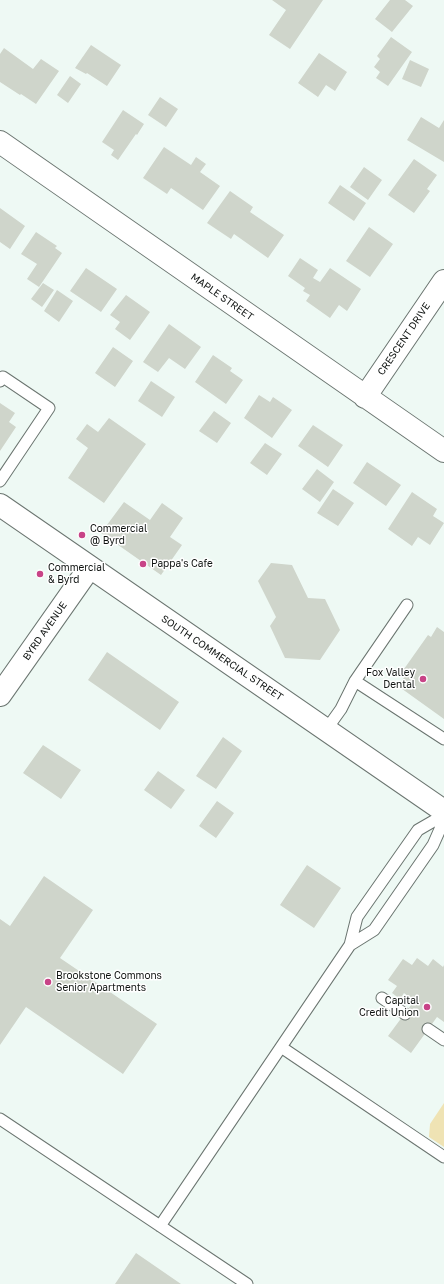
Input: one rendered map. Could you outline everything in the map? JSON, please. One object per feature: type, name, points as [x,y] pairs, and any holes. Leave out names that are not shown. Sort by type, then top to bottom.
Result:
[{"type":"street","name":"MAPLE STREET","points":[[0,142],[364,397],[444,451]]},
{"type":"street","name":"CRESCENT DRIVE","points":[[364,397],[444,281]]},
{"type":"street","name":"SOUTH COMMERCIAL STREET","points":[[0,505],[444,812]]},
{"type":"street","name":"BYRD AVENUE","points":[[0,695],[90,567]]},
{"type":"lane","points":[[0,381],[3,377],[49,408],[0,481]]},
{"type":"lane","points":[[326,730],[341,709],[355,681],[407,605]]},
{"type":"lane","points":[[355,681],[444,739]]},
{"type":"lane","points":[[160,1226],[350,945],[357,917],[418,830],[444,815]]},
{"type":"lane","points":[[350,945],[374,930],[433,845],[444,820]]},
{"type":"lane","points":[[382,998],[405,1014]]},
{"type":"lane","points":[[428,1030],[444,1040]]},
{"type":"lane","points":[[281,1047],[444,1157]]},
{"type":"lane","points":[[0,1120],[247,1284]]},
{"type":"shaded area","points":[[444,1103],[444,1147],[429,1137],[430,1124]]},
{"type":"building","points":[[272,0],[323,0],[290,49],[269,35],[286,10]]},
{"type":"building","points":[[390,0],[405,0],[413,6],[392,32],[375,19]]},
{"type":"building","points":[[391,37],[412,52],[388,86],[376,78],[380,72],[374,67],[380,59],[377,56]]},
{"type":"building","points":[[91,45],[121,65],[107,86],[87,73],[86,74],[75,68]]},
{"type":"building","points":[[4,48],[33,69],[41,59],[59,71],[36,104],[0,82],[0,54]]},
{"type":"building","points":[[319,53],[347,72],[335,91],[326,85],[318,97],[298,83]]},
{"type":"building","points":[[410,60],[429,69],[421,87],[402,79]]},
{"type":"building","points":[[70,76],[81,84],[68,103],[57,95]]},
{"type":"building","points":[[160,97],[178,109],[166,127],[148,115]]},
{"type":"building","points":[[123,110],[144,124],[118,160],[111,155],[114,150],[102,142]]},
{"type":"building","points":[[421,117],[439,128],[444,120],[444,162],[407,140]]},
{"type":"building","points":[[164,147],[191,165],[196,157],[206,164],[200,172],[220,186],[203,210],[171,188],[167,194],[143,178]]},
{"type":"building","points":[[414,159],[437,175],[427,189],[430,191],[414,213],[388,195]]},
{"type":"building","points":[[364,167],[382,180],[368,200],[350,187]]},
{"type":"building","points":[[340,185],[366,203],[354,221],[328,203]]},
{"type":"building","points":[[230,191],[253,207],[250,212],[284,235],[268,258],[234,234],[231,239],[207,223]]},
{"type":"building","points":[[0,208],[25,226],[10,249],[0,242]]},
{"type":"building","points":[[369,227],[393,244],[370,277],[346,261]]},
{"type":"building","points":[[36,232],[57,246],[55,248],[62,253],[39,287],[27,279],[37,264],[21,254]]},
{"type":"building","points":[[300,258],[318,270],[313,278],[320,282],[330,268],[361,289],[347,311],[339,305],[330,318],[306,301],[310,295],[303,291],[305,288],[288,276]]},
{"type":"building","points":[[86,268],[117,289],[101,312],[70,291]]},
{"type":"building","points":[[43,283],[54,290],[42,307],[31,299]]},
{"type":"building","points":[[57,290],[73,301],[59,322],[44,311]]},
{"type":"building","points":[[126,295],[150,312],[130,340],[115,329],[120,322],[110,315]]},
{"type":"building","points":[[169,324],[201,347],[185,369],[169,358],[158,372],[143,362]]},
{"type":"building","points":[[113,347],[133,361],[115,387],[95,373]]},
{"type":"building","points":[[213,355],[232,368],[230,371],[243,380],[226,404],[195,382]]},
{"type":"building","points":[[151,381],[175,397],[162,417],[138,401]]},
{"type":"building","points":[[259,395],[270,402],[273,397],[292,410],[272,438],[244,418]]},
{"type":"building","points":[[0,403],[15,413],[9,422],[16,427],[0,451]]},
{"type":"building","points":[[214,411],[231,423],[217,443],[199,431]]},
{"type":"building","points":[[109,418],[146,444],[104,503],[68,478],[88,448],[76,439],[87,424],[98,432]]},
{"type":"building","points":[[313,425],[343,445],[328,467],[298,446]]},
{"type":"building","points":[[265,443],[282,454],[267,475],[250,463]]},
{"type":"building","points":[[367,462],[401,485],[386,506],[353,483]]},
{"type":"building","points":[[317,469],[334,482],[320,502],[302,489]]},
{"type":"building","points":[[333,489],[354,503],[338,526],[317,513]]},
{"type":"building","points":[[412,492],[437,509],[433,516],[444,523],[430,545],[418,537],[412,546],[388,529]]},
{"type":"building","points":[[124,502],[150,520],[162,503],[183,518],[170,537],[182,545],[161,575],[101,533]]},
{"type":"building","points":[[271,563],[292,565],[308,598],[325,599],[340,630],[320,660],[285,658],[270,626],[276,617],[258,581]]},
{"type":"building","name":"Fox Valley Dental","points":[[437,627],[444,632],[444,719],[398,686],[408,672],[404,669],[428,635],[431,637]]},
{"type":"building","points":[[107,652],[179,702],[160,730],[88,680]]},
{"type":"building","points":[[223,737],[242,751],[216,789],[196,776]]},
{"type":"building","points":[[43,745],[81,770],[61,799],[23,773]]},
{"type":"building","points":[[158,771],[185,790],[171,809],[144,790]]},
{"type":"building","points":[[217,801],[234,813],[216,838],[199,826]]},
{"type":"building","points":[[307,865],[341,888],[314,928],[280,905]]},
{"type":"building","name":"Brookstone Commons Senior Apartments","points":[[44,876],[93,910],[60,958],[157,1024],[123,1074],[26,1007],[0,1045],[0,919],[10,926]]},
{"type":"building","name":"Capital Credit Union","points":[[417,958],[428,966],[433,959],[443,967],[444,965],[444,1022],[437,1017],[411,1053],[388,1036],[414,1001],[404,993],[400,999],[392,993],[397,986],[388,980],[403,959],[412,965]]},
{"type":"building","points":[[136,1253],[181,1284],[115,1284]]},
{"type":"place","name":"Commercial @ Byrd","points":[[82,535]]},
{"type":"place","name":"Pappa's Cafe","points":[[143,564]]},
{"type":"place","name":"Commercial & Byrd","points":[[40,574]]},
{"type":"place","name":"Fox Valley Dental","points":[[423,679]]},
{"type":"place","name":"Brookstone Commons Senior Apartments","points":[[48,982]]},
{"type":"place","name":"Capital Credit Union","points":[[427,1007]]}]
